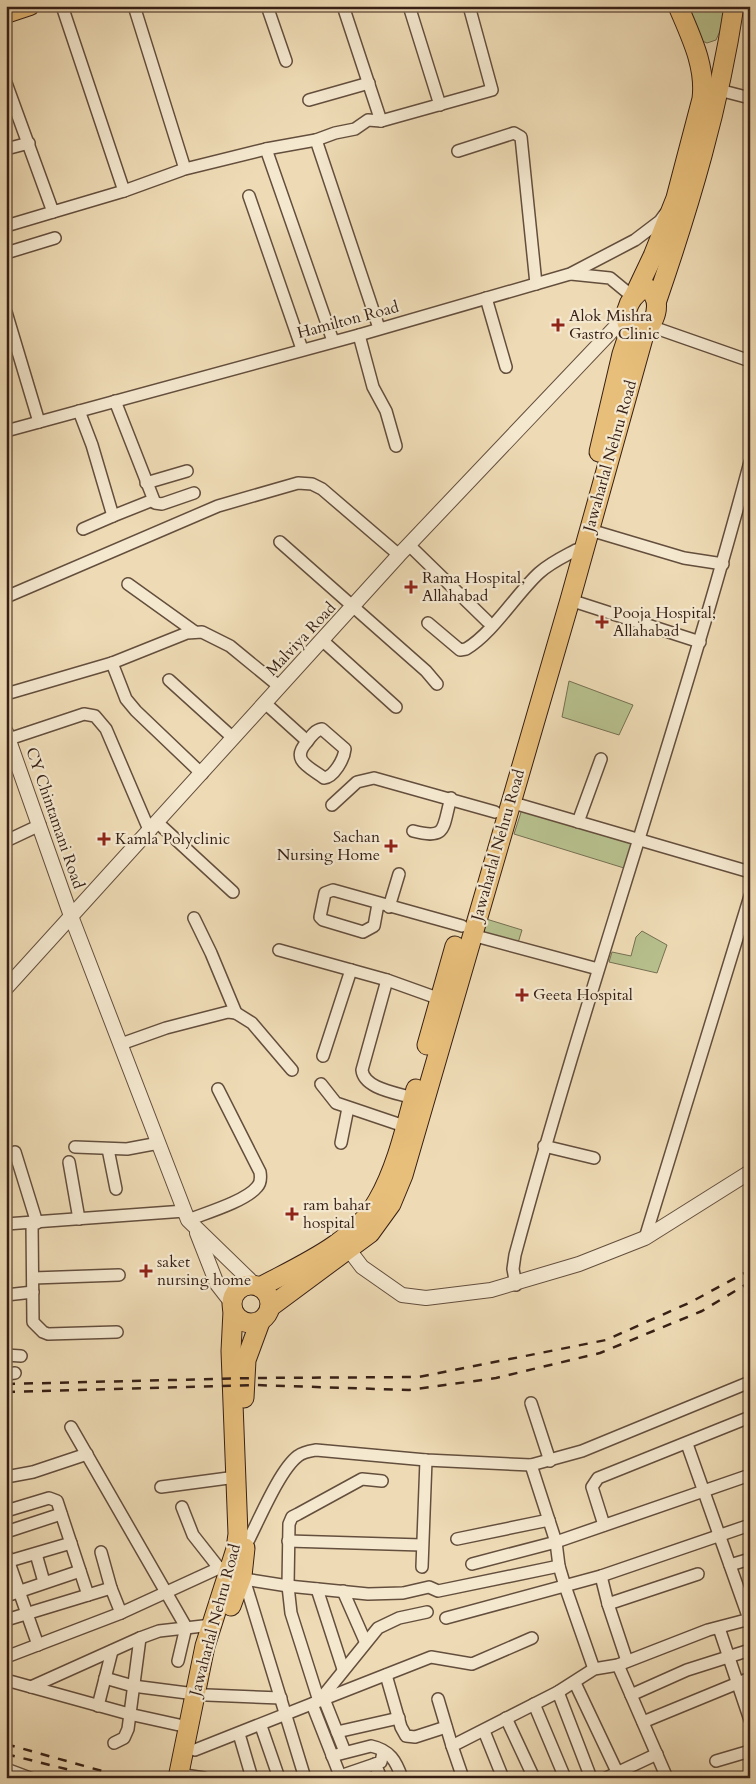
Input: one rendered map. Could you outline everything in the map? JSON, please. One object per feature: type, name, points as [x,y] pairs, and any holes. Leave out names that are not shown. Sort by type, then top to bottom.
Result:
[{"type":"highway","name":"Jawaharlal Nehru Road","points":[[503,807],[570,600],[590,530],[637,326],[634,296],[653,256],[676,198],[702,100],[704,84],[697,52],[678,6]]},
{"type":"highway","name":"Jawaharlal Nehru Road","points":[[188,1777],[188,1727],[215,1653],[234,1573],[238,1534],[231,1352],[232,1307],[238,1290],[246,1286],[258,1286],[370,1233],[384,1216],[403,1175],[467,930],[576,550],[622,354],[637,326],[657,310],[657,300],[694,189],[719,90],[734,6]]},
{"type":"highway","points":[[634,296],[643,289],[649,289],[657,300]]},
{"type":"highway","name":"Jawaharlal Nehru Road","points":[[188,1777],[195,1750],[212,1625],[246,1547],[248,1521],[244,1382],[251,1342],[265,1314],[346,1245],[378,1200],[413,1098],[440,999],[467,930]]},
{"type":"highway","points":[[232,1307],[242,1322],[251,1324],[265,1314],[269,1298],[258,1286]]},
{"type":"main road","points":[[6,14],[30,6]]},
{"type":"street","points":[[62,6],[124,191]]},
{"type":"street","points":[[134,6],[185,169],[266,149],[316,140],[355,129],[368,120],[380,120],[492,90],[469,6]]},
{"type":"street","points":[[267,6],[286,61]]},
{"type":"street","points":[[343,6],[380,120]]},
{"type":"street","points":[[409,6],[440,105]]},
{"type":"street","points":[[6,83],[53,212]]},
{"type":"street","points":[[309,100],[369,83]]},
{"type":"street","points":[[719,90],[750,98]]},
{"type":"street","points":[[458,151],[514,133],[521,137],[536,284]]},
{"type":"street","points":[[316,140],[379,328]]},
{"type":"street","points":[[6,149],[29,143]]},
{"type":"street","points":[[266,149],[333,341]]},
{"type":"street","points":[[6,226],[124,191],[182,170]]},
{"type":"street","points":[[249,196],[302,349]]},
{"type":"street","name":"Hamilton Road","points":[[6,431],[359,335],[570,274],[635,240],[660,221],[676,198]]},
{"type":"street","points":[[6,253],[55,238]]},
{"type":"street","points":[[570,274],[610,278],[634,296]]},
{"type":"street","points":[[486,298],[506,367]]},
{"type":"street","points":[[6,312],[39,422]]},
{"type":"street","points":[[637,326],[750,361]]},
{"type":"street","name":"Malviya Road","points":[[6,988],[202,774],[232,737],[266,703],[404,550],[637,326]]},
{"type":"street","points":[[359,335],[373,387],[386,412],[396,446]]},
{"type":"street","points":[[115,401],[153,500],[159,505],[194,493]]},
{"type":"street","points":[[79,411],[92,444],[113,516]]},
{"type":"street","points":[[516,1284],[513,1269],[514,1255],[544,1146],[700,642],[750,462]]},
{"type":"street","points":[[146,483],[187,471]]},
{"type":"street","points":[[6,597],[218,506],[298,483],[312,484],[322,489],[404,550],[487,621]]},
{"type":"street","points":[[83,528],[153,500]]},
{"type":"street","points":[[590,530],[684,558],[723,564]]},
{"type":"street","points":[[280,542],[426,671],[437,684]]},
{"type":"street","points":[[428,623],[455,647],[460,650],[466,649],[538,574],[548,565],[576,550]]},
{"type":"street","points":[[128,584],[195,632]]},
{"type":"street","points":[[570,600],[700,642]]},
{"type":"street","points":[[6,694],[112,663],[167,640],[195,632],[202,632],[230,646],[280,687]]},
{"type":"street","points":[[323,641],[396,707]]},
{"type":"street","points":[[112,663],[126,699],[136,711],[202,774]]},
{"type":"street","points":[[169,680],[232,737]]},
{"type":"street","points":[[266,703],[307,741]]},
{"type":"street","points":[[8,735],[84,714],[95,716],[106,730],[154,827],[234,892]]},
{"type":"street","name":"CY Chintamani Road","points":[[8,735],[71,916],[158,1142],[217,1284],[232,1307]]},
{"type":"street","points":[[578,822],[601,759]]},
{"type":"street","points":[[332,805],[357,782],[366,778],[374,778],[451,798],[578,822],[750,872]]},
{"type":"street","points":[[413,831],[432,836],[437,834],[443,827],[451,798]]},
{"type":"street","points":[[6,840],[40,825]]},
{"type":"street","points":[[398,874],[384,905],[374,926],[363,932],[323,920],[320,914],[325,893],[333,890],[384,905],[598,969]]},
{"type":"street","points":[[645,1238],[750,896]]},
{"type":"street","points":[[194,918],[236,1013]]},
{"type":"street","points":[[279,950],[386,980],[440,999]]},
{"type":"street","points":[[323,1056],[351,970]]},
{"type":"street","points":[[386,980],[362,1070],[363,1076],[371,1084],[413,1098]]},
{"type":"street","points":[[121,1044],[166,1028],[228,1012],[236,1013],[252,1023],[292,1070]]},
{"type":"street","points":[[321,1084],[336,1103],[404,1126]]},
{"type":"street","points":[[6,1224],[79,1220],[190,1220],[249,1194],[258,1187],[261,1179],[260,1172],[218,1089]]},
{"type":"street","points":[[341,1143],[348,1108]]},
{"type":"street","points":[[75,1147],[127,1149],[158,1142]]},
{"type":"street","points":[[544,1146],[594,1158]]},
{"type":"street","points":[[108,1149],[116,1189]]},
{"type":"street","points":[[14,1152],[34,1223],[33,1322],[42,1332],[48,1334],[117,1332]]},
{"type":"street","points":[[70,1162],[79,1220]]},
{"type":"street","points":[[346,1245],[362,1267],[402,1295],[426,1298],[490,1290],[516,1284],[579,1264],[645,1238],[750,1172]]},
{"type":"street","points":[[190,1220],[258,1286]]},
{"type":"street","points":[[33,1278],[118,1275]]},
{"type":"street","points":[[6,1294],[33,1292]]},
{"type":"street","points":[[6,1355],[21,1356]]},
{"type":"street","points":[[246,1547],[288,1467],[298,1455],[316,1450],[426,1460],[531,1465],[582,1451],[750,1382]]},
{"type":"street","points":[[531,1403],[550,1461]]},
{"type":"street","points":[[604,1525],[592,1487],[598,1478],[687,1444],[750,1417]]},
{"type":"street","points":[[71,1427],[186,1627],[178,1661]]},
{"type":"street","points":[[452,1746],[575,1683],[594,1669],[622,1663],[749,1619],[687,1444]]},
{"type":"street","points":[[6,1477],[33,1472],[87,1454]]},
{"type":"street","points":[[422,1567],[426,1460]]},
{"type":"street","points":[[531,1465],[556,1542],[559,1566],[565,1586],[594,1669]]},
{"type":"street","points":[[472,1564],[556,1542],[750,1475]]},
{"type":"street","points":[[160,1487],[236,1477]]},
{"type":"street","points":[[382,1481],[362,1479],[292,1517],[289,1524],[288,1541],[288,1586],[291,1614],[318,1702],[332,1756],[340,1777],[383,1760],[383,1752]]},
{"type":"street","points":[[6,1511],[53,1498],[59,1506],[88,1595]]},
{"type":"street","points":[[182,1507],[193,1535],[234,1573],[281,1698],[305,1778]]},
{"type":"street","points":[[6,1532],[61,1514]]},
{"type":"street","points":[[457,1539],[549,1520]]},
{"type":"street","points":[[446,1618],[601,1576],[750,1525]]},
{"type":"street","points":[[288,1541],[422,1545]]},
{"type":"street","points":[[38,1645],[7,1559],[36,1554],[71,1543]]},
{"type":"street","points":[[101,1552],[111,1588],[121,1613]]},
{"type":"street","points":[[36,1554],[44,1582]]},
{"type":"street","points":[[730,1565],[750,1559]]},
{"type":"street","points":[[6,1658],[121,1613],[166,1592],[234,1573],[288,1586],[388,1594],[429,1587],[438,1592],[559,1566]]},
{"type":"street","points":[[6,1596],[80,1571]]},
{"type":"street","points":[[608,1604],[698,1574]]},
{"type":"street","points":[[601,1576],[631,1695],[667,1778]]},
{"type":"street","points":[[6,1620],[111,1588]]},
{"type":"street","points":[[317,1589],[343,1669]]},
{"type":"street","points":[[343,1591],[365,1641]]},
{"type":"street","points":[[318,1702],[365,1641],[378,1628],[399,1618],[427,1612]]},
{"type":"street","points":[[31,1688],[159,1631],[212,1625]]},
{"type":"street","points":[[719,1628],[750,1720]]},
{"type":"street","points":[[114,1743],[126,1735],[140,1638]]},
{"type":"street","points":[[195,1750],[261,1726],[286,1714],[431,1657],[464,1665],[479,1663],[532,1638]]},
{"type":"street","points":[[631,1695],[687,1670],[750,1650]]},
{"type":"street","points":[[98,1706],[112,1651]]},
{"type":"street","points":[[386,1675],[404,1734],[410,1737],[446,1727]]},
{"type":"street","points":[[105,1678],[133,1686],[201,1695],[281,1698]]},
{"type":"street","points":[[643,1722],[750,1678]]},
{"type":"street","points":[[6,1680],[98,1706],[188,1727]]},
{"type":"street","points":[[575,1683],[620,1776]]},
{"type":"street","points":[[558,1692],[591,1778]]},
{"type":"street","points":[[438,1699],[463,1778]]},
{"type":"street","points":[[318,1702],[337,1732],[345,1752]]},
{"type":"street","points":[[534,1704],[566,1778]]},
{"type":"street","points":[[337,1732],[399,1718]]},
{"type":"street","points":[[506,1718],[534,1778]]},
{"type":"street","points":[[261,1726],[279,1778]]},
{"type":"street","points":[[484,1731],[503,1778]]},
{"type":"street","points":[[239,1734],[252,1778]]},
{"type":"street","points":[[332,1756],[371,1746],[395,1758],[402,1778]]},
{"type":"street","points":[[716,1761],[750,1751]]},
{"type":"street","points":[[606,1778],[620,1776],[657,1754]]},
{"type":"street","points":[[375,1764],[380,1778]]},
{"type":"street","points":[[6,1769],[30,1778]]},
{"type":"green space","points":[[685,6],[731,6],[716,40],[707,43],[700,40]]},
{"type":"green space","points":[[569,681],[633,705],[619,735],[562,717]]},
{"type":"green space","points":[[523,806],[633,840],[624,868],[514,834]]},
{"type":"green space","points":[[483,918],[522,930],[517,946],[478,934]]},
{"type":"green space","points":[[642,931],[667,945],[657,973],[609,962],[612,952],[631,956],[636,937]]},
{"type":"railway","points":[[6,1384],[255,1378],[419,1377],[606,1340],[691,1302],[750,1270]]},
{"type":"railway","points":[[6,1392],[255,1385],[409,1390],[496,1378],[600,1353],[702,1311],[750,1282]]},
{"type":"railway","points":[[6,1744],[127,1778]]},
{"type":"railway","points":[[6,1754],[70,1770]]},
{"type":"place","name":"Alok Mishra Gastro Clinic","points":[[558,325]]},
{"type":"place","name":"Rama Hospital, Allahabad","points":[[411,587]]},
{"type":"place","name":"Pooja Hospital, Allahabad","points":[[602,622]]},
{"type":"place","name":"Kamla Polyclinic","points":[[104,839]]},
{"type":"place","name":"Sachan Nursing Home","points":[[391,846]]},
{"type":"place","name":"Geeta Hospital","points":[[522,995]]},
{"type":"place","name":"ram bahar hospital","points":[[292,1214]]},
{"type":"place","name":"saket nursing home","points":[[146,1271]]}]
